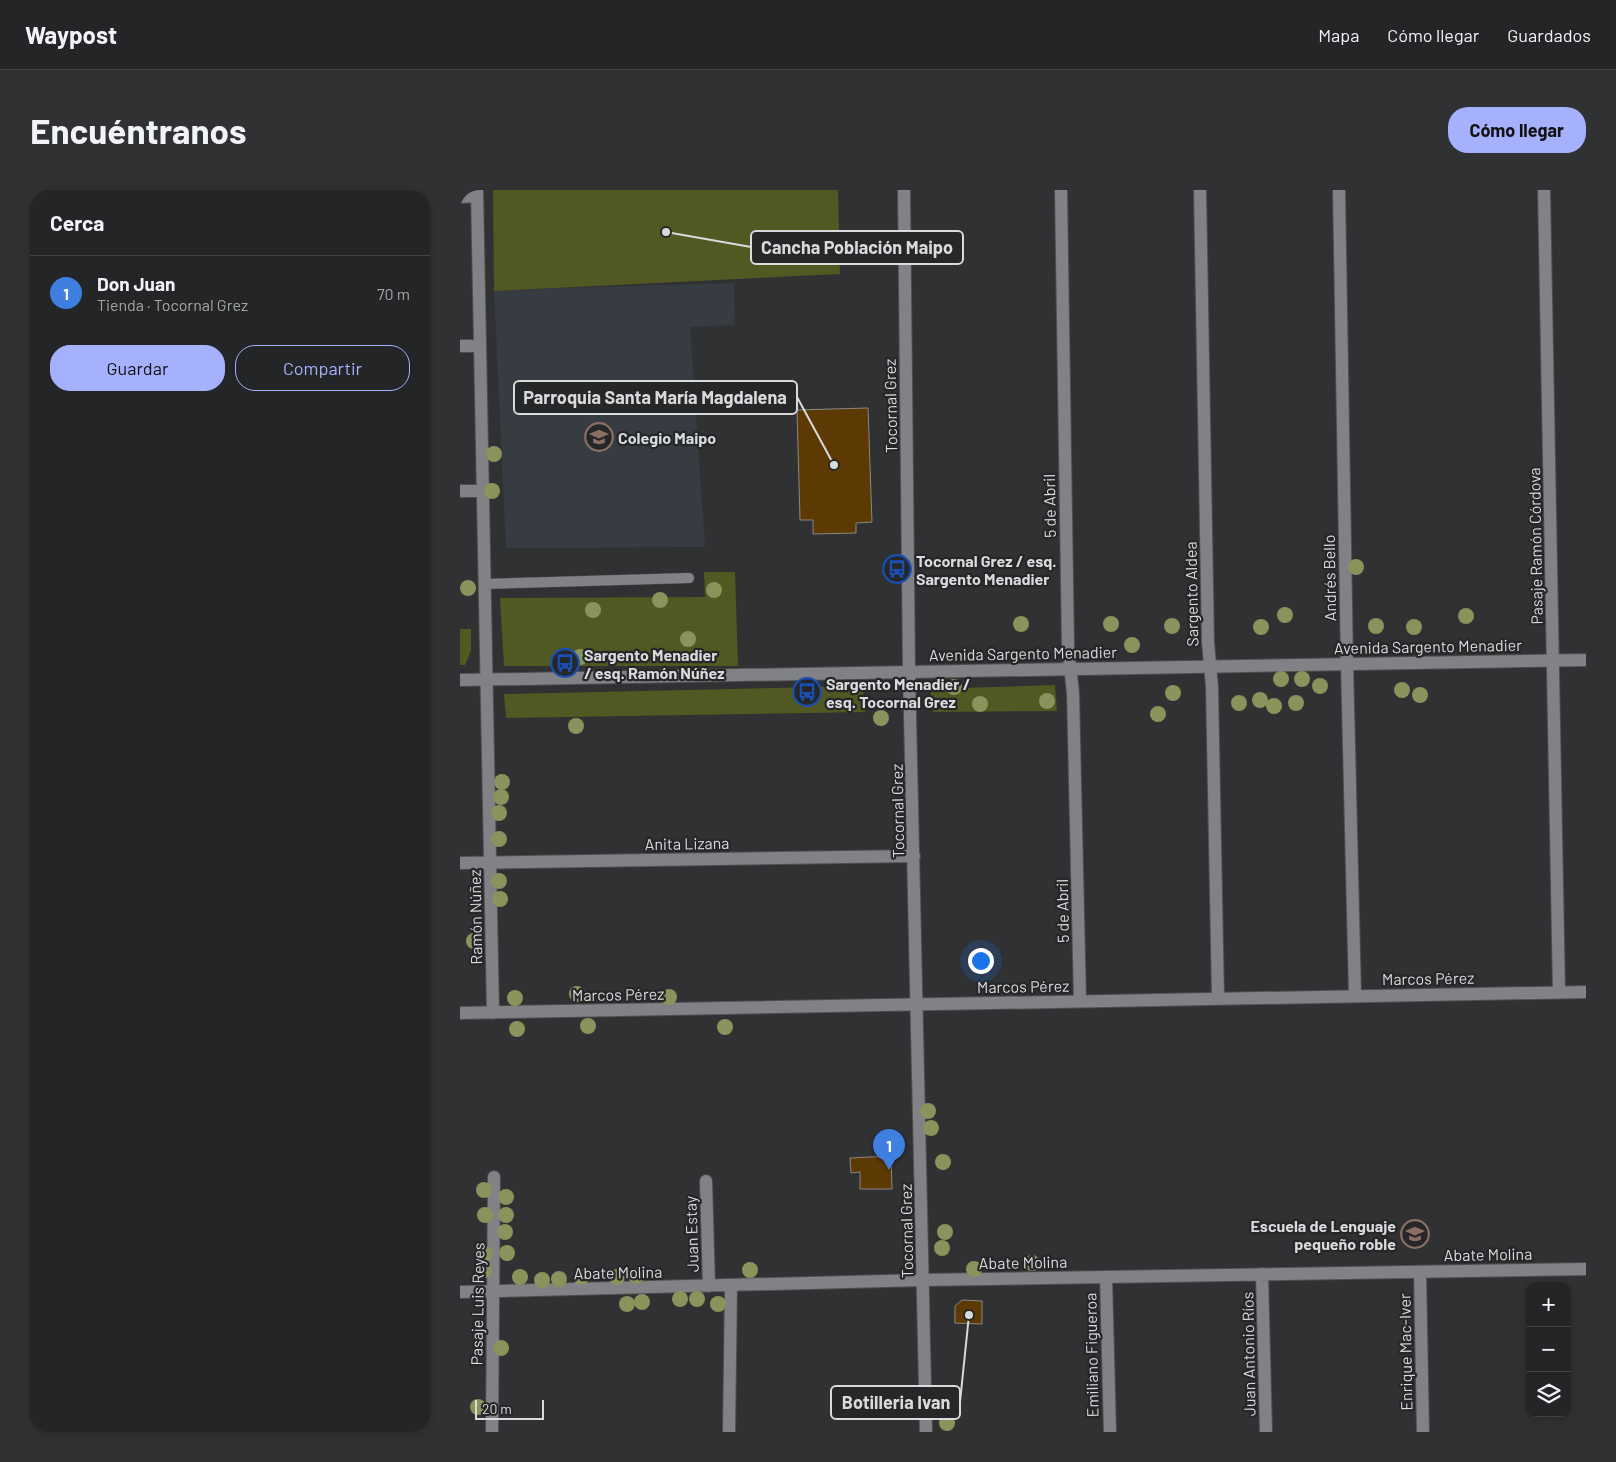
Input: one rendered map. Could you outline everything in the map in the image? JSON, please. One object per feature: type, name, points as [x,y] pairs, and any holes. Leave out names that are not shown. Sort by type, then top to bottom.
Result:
[{"type":"street","name":"Tocornal Grez","points":[[904,190],[909,671],[918,1004],[926,1432]]},
{"type":"street","name":"5 de Abril","points":[[1061,190],[1068,647],[1073,693],[1080,1001]]},
{"type":"street","name":"Sargento Aldea","points":[[1200,190],[1208,642],[1212,696],[1218,998]]},
{"type":"street","name":"Andrés Bello","points":[[1339,190],[1355,995]]},
{"type":"street","name":"Pasaje Ramón Córdova","points":[[1544,190],[1559,992]]},
{"type":"street","points":[[460,197],[477,193]]},
{"type":"street","name":"Ramón Núñez","points":[[477,193],[493,1012]]},
{"type":"street","points":[[460,346],[480,346]]},
{"type":"street","points":[[460,491],[483,491]]},
{"type":"street","name":"Avenida Sargento Menadier","points":[[460,680],[1586,660]]},
{"type":"street","name":"Anita Lizana","points":[[460,863],[914,856]]},
{"type":"street","name":"Marcos Pérez","points":[[460,1013],[1586,992]]},
{"type":"street","name":"Pasaje Luis Reyes","points":[[492,1432],[494,1177]]},
{"type":"street","name":"Juan Estay","points":[[706,1181],[708,1286]]},
{"type":"street","name":"Abate Molina","points":[[460,1292],[923,1280],[1586,1269]]},
{"type":"street","name":"Enrique Mac-Iver","points":[[1420,1272],[1423,1432]]},
{"type":"street","name":"Juan Antonio Ríos","points":[[1262,1274],[1266,1432]]},
{"type":"street","name":"Emiliano Figueroa","points":[[1106,1277],[1110,1432]]},
{"type":"street","points":[[729,1432],[730,1285]]},
{"type":"lane","points":[[485,584],[689,578]]},
{"type":"shaded area","name":"Colegio Maipo","points":[[734,283],[735,325],[690,327],[705,547],[506,548],[494,290]]},
{"type":"green space","points":[[493,190],[838,190],[840,274],[494,291]]},
{"type":"green space","points":[[704,572],[735,572],[738,666],[504,666],[500,598],[705,597]]},
{"type":"green space","points":[[460,629],[471,629],[471,651],[465,665],[460,665]]},
{"type":"green space","points":[[1055,685],[1057,711],[933,712],[930,689]]},
{"type":"green space","points":[[863,686],[865,712],[506,718],[504,694]]},
{"type":"building","points":[[868,408],[872,522],[856,523],[856,533],[813,534],[813,520],[800,520],[797,410]]},
{"type":"building","points":[[891,1156],[892,1189],[860,1189],[860,1172],[851,1173],[850,1158]]},
{"type":"building","points":[[962,1300],[982,1301],[982,1324],[955,1323],[955,1306]]},
{"type":"place","name":"Cancha Población Maipo","points":[[666,232]]},
{"type":"place","name":"Colegio Maipo","points":[[599,437]]},
{"type":"place","name":"Parroquia Santa María Magdalena","points":[[834,465]]},
{"type":"place","name":"Tocornal Grez / esq. Sargento Menadier","points":[[897,569]]},
{"type":"place","name":"Sargento Menadier / esq. Ramón Núñez","points":[[565,663]]},
{"type":"place","name":"Sargento Menadier / esq. Tocornal Grez","points":[[807,692]]},
{"type":"place","name":"Don Juan","points":[[889,1170]]},
{"type":"place","name":"Escuela de Lenguaje pequeño roble","points":[[1415,1234]]},
{"type":"place","name":"Botilleria Ivan","points":[[969,1315]]}]
